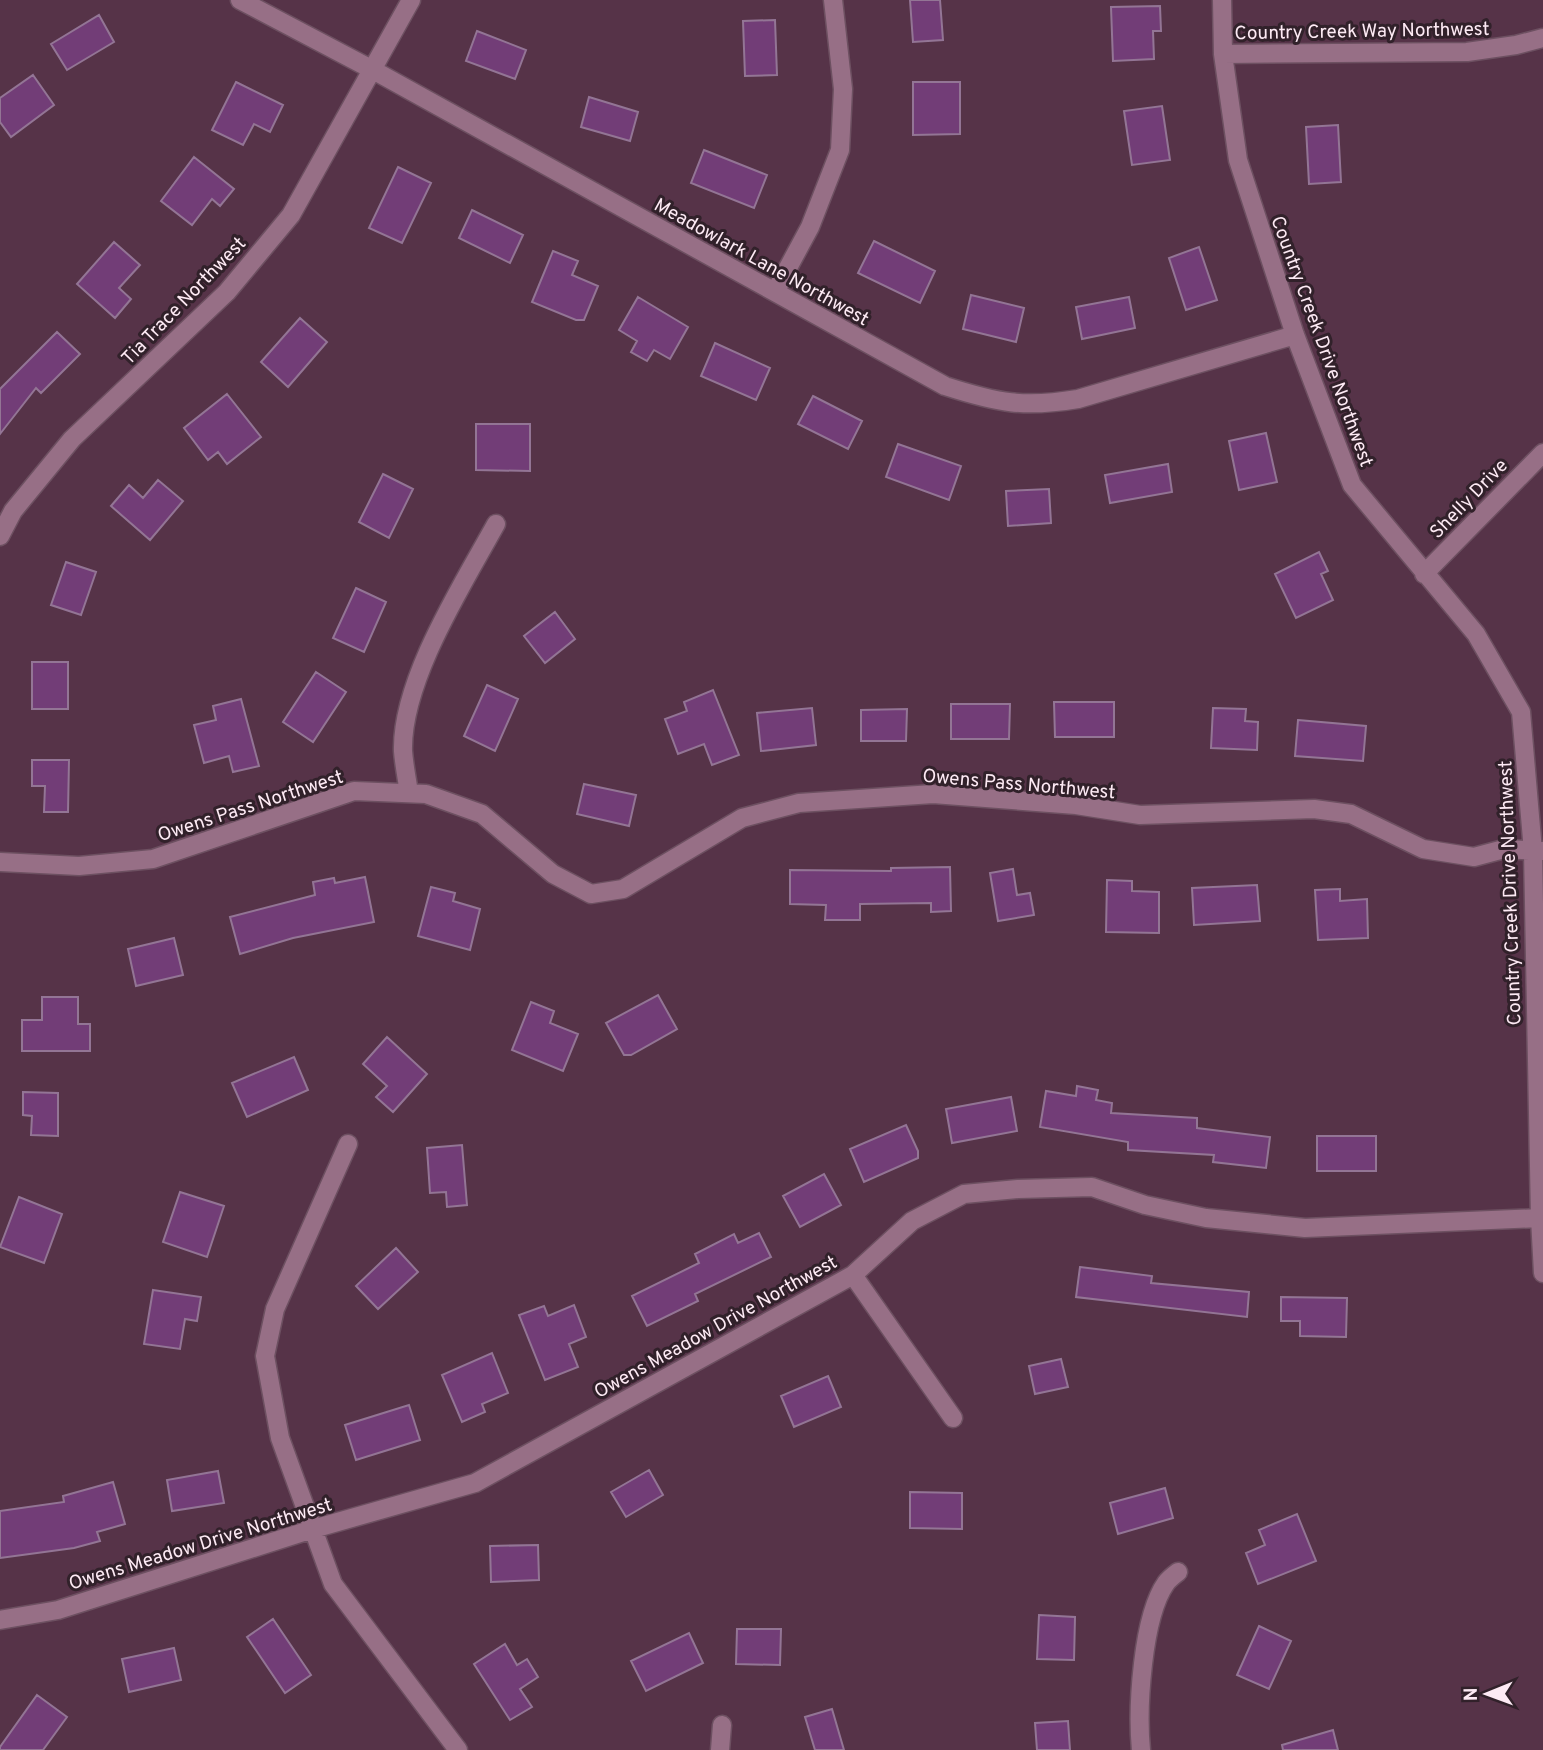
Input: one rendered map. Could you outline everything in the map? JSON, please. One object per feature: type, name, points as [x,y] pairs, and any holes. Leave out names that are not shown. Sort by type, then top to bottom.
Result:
[{"type":"street","name":"Meadowlark Lane Northwest","points":[[240,0],[373,70],[945,386],[1017,404],[1045,404],[1078,399],[1295,335]]},
{"type":"street","name":"Tia Trace Northwest","points":[[0,536],[13,511],[72,439],[227,292],[291,215],[411,0]]},
{"type":"street","points":[[775,292],[810,227],[840,150],[843,89],[833,0]]},
{"type":"street","name":"Country Creek Drive Northwest","points":[[1222,0],[1223,54],[1238,160],[1295,335],[1352,485],[1476,634],[1521,712],[1538,851],[1540,1218],[1543,1273]]},
{"type":"street","name":"Country Creek Way Northwest","points":[[1223,54],[1466,52],[1543,38]]},
{"type":"street","name":"Shelly Drive","points":[[1424,574],[1543,453]]},
{"type":"street","points":[[409,793],[403,749],[409,705],[439,628],[496,524]]},
{"type":"street","name":"Owens Pass Northwest","points":[[0,862],[79,866],[153,859],[354,791],[426,794],[482,814],[554,874],[591,894],[623,889],[742,818],[799,803],[925,795],[1076,805],[1140,815],[1314,809],[1351,814],[1423,849],[1474,857],[1504,849],[1538,851]]},
{"type":"street","points":[[348,1144],[275,1309],[265,1356],[279,1438],[333,1584],[457,1750]]},
{"type":"street","name":"Owens Meadow Drive Northwest","points":[[0,1620],[58,1610],[313,1529],[475,1483],[853,1275],[912,1221],[964,1194],[1093,1188],[1144,1205],[1206,1218],[1305,1228],[1540,1218]]},
{"type":"street","points":[[853,1275],[953,1418]]},
{"type":"street","points":[[1141,1750],[1139,1723],[1143,1661],[1155,1608],[1166,1583],[1178,1572]]},
{"type":"street","points":[[720,1750],[722,1725]]},
{"type":"building","points":[[910,0],[940,0],[943,40],[913,42]]},
{"type":"building","points":[[1160,6],[1161,31],[1153,31],[1154,59],[1113,61],[1111,7]]},
{"type":"building","points":[[99,15],[114,42],[67,70],[51,44]]},
{"type":"building","points":[[775,20],[777,75],[745,76],[743,21]]},
{"type":"building","points":[[477,31],[526,50],[515,79],[466,61]]},
{"type":"building","points":[[33,75],[54,105],[11,137],[0,122],[0,98]]},
{"type":"building","points":[[236,82],[283,105],[270,132],[254,124],[243,145],[212,130]]},
{"type":"building","points":[[913,82],[960,82],[960,134],[913,135]]},
{"type":"building","points":[[589,97],[638,112],[630,141],[581,127]]},
{"type":"building","points":[[1162,106],[1170,160],[1132,165],[1124,111]]},
{"type":"building","points":[[1338,125],[1341,182],[1309,184],[1306,127]]},
{"type":"building","points":[[704,150],[767,175],[754,208],[691,183]]},
{"type":"building","points":[[194,157],[234,189],[220,206],[212,199],[192,225],[161,201]]},
{"type":"building","points":[[398,167],[431,183],[402,243],[369,228]]},
{"type":"building","points":[[472,210],[523,235],[510,263],[459,238]]},
{"type":"building","points":[[874,241],[935,271],[920,303],[858,273]]},
{"type":"building","points":[[114,242],[140,265],[119,288],[131,299],[115,318],[77,284]]},
{"type":"building","points":[[1199,247],[1217,300],[1186,310],[1169,258]]},
{"type":"building","points":[[553,251],[578,261],[572,275],[598,286],[584,320],[576,320],[532,302]]},
{"type":"building","points":[[971,295],[1024,308],[1016,342],[963,329]]},
{"type":"building","points":[[638,297],[688,327],[670,359],[654,350],[647,361],[631,352],[637,341],[619,330]]},
{"type":"building","points":[[1129,297],[1135,328],[1082,339],[1076,307]]},
{"type":"building","points":[[300,318],[327,342],[288,387],[261,362]]},
{"type":"building","points":[[57,332],[80,354],[41,393],[36,388],[0,434],[0,389]]},
{"type":"building","points":[[715,343],[770,368],[756,400],[701,376]]},
{"type":"building","points":[[227,394],[261,437],[227,464],[218,452],[208,460],[184,428]]},
{"type":"building","points":[[813,396],[862,421],[848,449],[798,424]]},
{"type":"building","points":[[476,424],[530,424],[530,471],[476,470]]},
{"type":"building","points":[[1266,433],[1277,482],[1239,490],[1229,441]]},
{"type":"building","points":[[898,444],[961,466],[949,500],[886,477]]},
{"type":"building","points":[[1168,464],[1172,492],[1110,503],[1105,475]]},
{"type":"building","points":[[383,474],[413,489],[389,538],[359,522]]},
{"type":"building","points":[[158,480],[183,501],[150,540],[111,506],[129,485],[143,498]]},
{"type":"building","points":[[1049,489],[1051,523],[1008,526],[1006,491]]},
{"type":"building","points":[[1319,552],[1328,571],[1321,574],[1333,600],[1296,618],[1275,574]]},
{"type":"building","points":[[66,562],[96,572],[81,615],[51,605]]},
{"type":"building","points":[[356,588],[386,602],[364,652],[333,638]]},
{"type":"building","points":[[555,612],[575,639],[545,663],[524,636]]},
{"type":"building","points":[[32,662],[68,662],[68,709],[32,709]]},
{"type":"building","points":[[316,672],[346,692],[313,742],[283,722]]},
{"type":"building","points":[[487,685],[518,699],[495,751],[464,736]]},
{"type":"building","points":[[713,690],[739,755],[712,765],[704,744],[678,754],[665,719],[687,711],[684,702]]},
{"type":"building","points":[[241,699],[259,766],[233,772],[229,756],[204,763],[194,725],[216,720],[213,706]]},
{"type":"building","points":[[1054,702],[1114,702],[1114,737],[1055,737]]},
{"type":"building","points":[[951,704],[1010,704],[1009,739],[951,739]]},
{"type":"building","points":[[812,708],[816,745],[761,751],[757,713]]},
{"type":"building","points":[[1213,708],[1246,709],[1245,721],[1258,722],[1257,750],[1211,748]]},
{"type":"building","points":[[907,709],[906,741],[861,741],[861,710]]},
{"type":"building","points":[[1298,720],[1366,726],[1363,761],[1295,756]]},
{"type":"building","points":[[32,760],[69,760],[68,812],[44,812],[45,786],[32,786]]},
{"type":"building","points":[[584,784],[636,795],[629,826],[577,814]]},
{"type":"building","points":[[950,867],[951,911],[931,912],[931,903],[860,904],[860,920],[825,920],[826,905],[790,904],[790,870],[891,871],[891,868]]},
{"type":"building","points":[[1013,869],[1017,895],[1030,893],[1034,915],[998,921],[990,873]]},
{"type":"building","points":[[365,877],[374,922],[293,938],[240,954],[230,917],[315,895],[313,882],[334,878],[335,883]]},
{"type":"building","points":[[1107,880],[1132,881],[1132,891],[1159,892],[1159,933],[1106,932]]},
{"type":"building","points":[[1257,885],[1260,921],[1194,925],[1192,888]]},
{"type":"building","points":[[431,887],[455,893],[453,901],[480,909],[470,950],[418,936]]},
{"type":"building","points":[[1340,889],[1340,901],[1367,899],[1368,938],[1318,940],[1315,890]]},
{"type":"building","points":[[174,938],[183,975],[136,986],[128,949]]},
{"type":"building","points":[[658,995],[677,1029],[631,1055],[624,1055],[606,1023]]},
{"type":"building","points":[[42,997],[78,997],[78,1024],[90,1024],[90,1051],[22,1051],[22,1020],[42,1020]]},
{"type":"building","points":[[531,1002],[554,1011],[550,1023],[578,1034],[563,1071],[512,1050]]},
{"type":"building","points":[[387,1037],[427,1074],[393,1112],[376,1097],[387,1086],[363,1064]]},
{"type":"building","points":[[294,1057],[308,1090],[247,1117],[232,1083]]},
{"type":"building","points":[[1077,1086],[1098,1090],[1096,1100],[1112,1103],[1111,1113],[1197,1118],[1197,1128],[1270,1137],[1266,1168],[1213,1162],[1214,1155],[1128,1150],[1128,1142],[1040,1127],[1046,1091],[1076,1096]]},
{"type":"building","points":[[23,1092],[58,1093],[58,1136],[31,1135],[32,1116],[23,1115]]},
{"type":"building","points":[[1011,1097],[1017,1131],[952,1143],[946,1109]]},
{"type":"building","points":[[906,1125],[918,1151],[918,1158],[864,1182],[850,1149]]},
{"type":"building","points":[[1317,1136],[1376,1136],[1376,1171],[1317,1171]]},
{"type":"building","points":[[462,1145],[467,1205],[447,1207],[446,1192],[430,1193],[427,1148]]},
{"type":"building","points":[[824,1174],[841,1205],[800,1227],[783,1196]]},
{"type":"building","points":[[180,1192],[224,1206],[207,1257],[163,1242]]},
{"type":"building","points":[[19,1197],[62,1214],[44,1263],[0,1247]]},
{"type":"building","points":[[759,1233],[771,1257],[695,1294],[698,1301],[647,1326],[632,1296],[699,1263],[695,1254],[734,1234],[738,1243]]},
{"type":"building","points":[[396,1248],[418,1272],[378,1309],[356,1286]]},
{"type":"building","points":[[1080,1267],[1152,1276],[1151,1283],[1249,1292],[1247,1317],[1076,1297]]},
{"type":"building","points":[[153,1290],[201,1297],[197,1321],[185,1319],[180,1349],[144,1344]]},
{"type":"building","points":[[1281,1297],[1347,1298],[1346,1337],[1300,1336],[1300,1321],[1281,1321]]},
{"type":"building","points":[[574,1305],[586,1337],[569,1344],[578,1367],[545,1380],[519,1315],[544,1306],[548,1316]]},
{"type":"building","points":[[492,1353],[508,1393],[482,1404],[485,1412],[462,1422],[442,1375]]},
{"type":"building","points":[[1061,1359],[1068,1387],[1035,1394],[1029,1366]]},
{"type":"building","points":[[828,1376],[841,1407],[794,1427],[781,1396]]},
{"type":"building","points":[[409,1405],[420,1440],[356,1460],[345,1425]]},
{"type":"building","points":[[649,1470],[663,1495],[626,1517],[611,1492]]},
{"type":"building","points":[[218,1471],[224,1503],[172,1511],[167,1480]]},
{"type":"building","points":[[113,1482],[125,1524],[97,1532],[100,1541],[74,1548],[0,1558],[0,1511],[64,1502],[63,1496]]},
{"type":"building","points":[[1165,1488],[1173,1518],[1118,1534],[1110,1503]]},
{"type":"building","points":[[910,1492],[962,1493],[962,1529],[910,1528]]},
{"type":"building","points":[[1297,1514],[1316,1561],[1258,1584],[1246,1553],[1265,1545],[1259,1530]]},
{"type":"building","points":[[538,1545],[539,1580],[491,1582],[490,1546]]},
{"type":"building","points":[[1039,1615],[1075,1617],[1074,1660],[1037,1659]]},
{"type":"building","points":[[273,1619],[311,1675],[285,1693],[247,1637]]},
{"type":"building","points":[[1259,1626],[1291,1641],[1269,1689],[1237,1675]]},
{"type":"building","points":[[737,1629],[781,1629],[780,1665],[736,1664]]},
{"type":"building","points":[[689,1633],[703,1663],[646,1691],[631,1661]]},
{"type":"building","points":[[505,1644],[517,1665],[527,1659],[538,1677],[520,1689],[532,1707],[510,1720],[474,1664]]},
{"type":"building","points":[[174,1648],[181,1680],[129,1692],[122,1659]]},
{"type":"building","points":[[37,1695],[67,1717],[43,1750],[0,1750],[0,1747]]},
{"type":"building","points":[[832,1709],[844,1750],[815,1750],[805,1717]]},
{"type":"building","points":[[1068,1721],[1070,1750],[1037,1750],[1035,1723]]},
{"type":"building","points":[[1333,1730],[1338,1750],[1283,1750],[1282,1745]]}]
